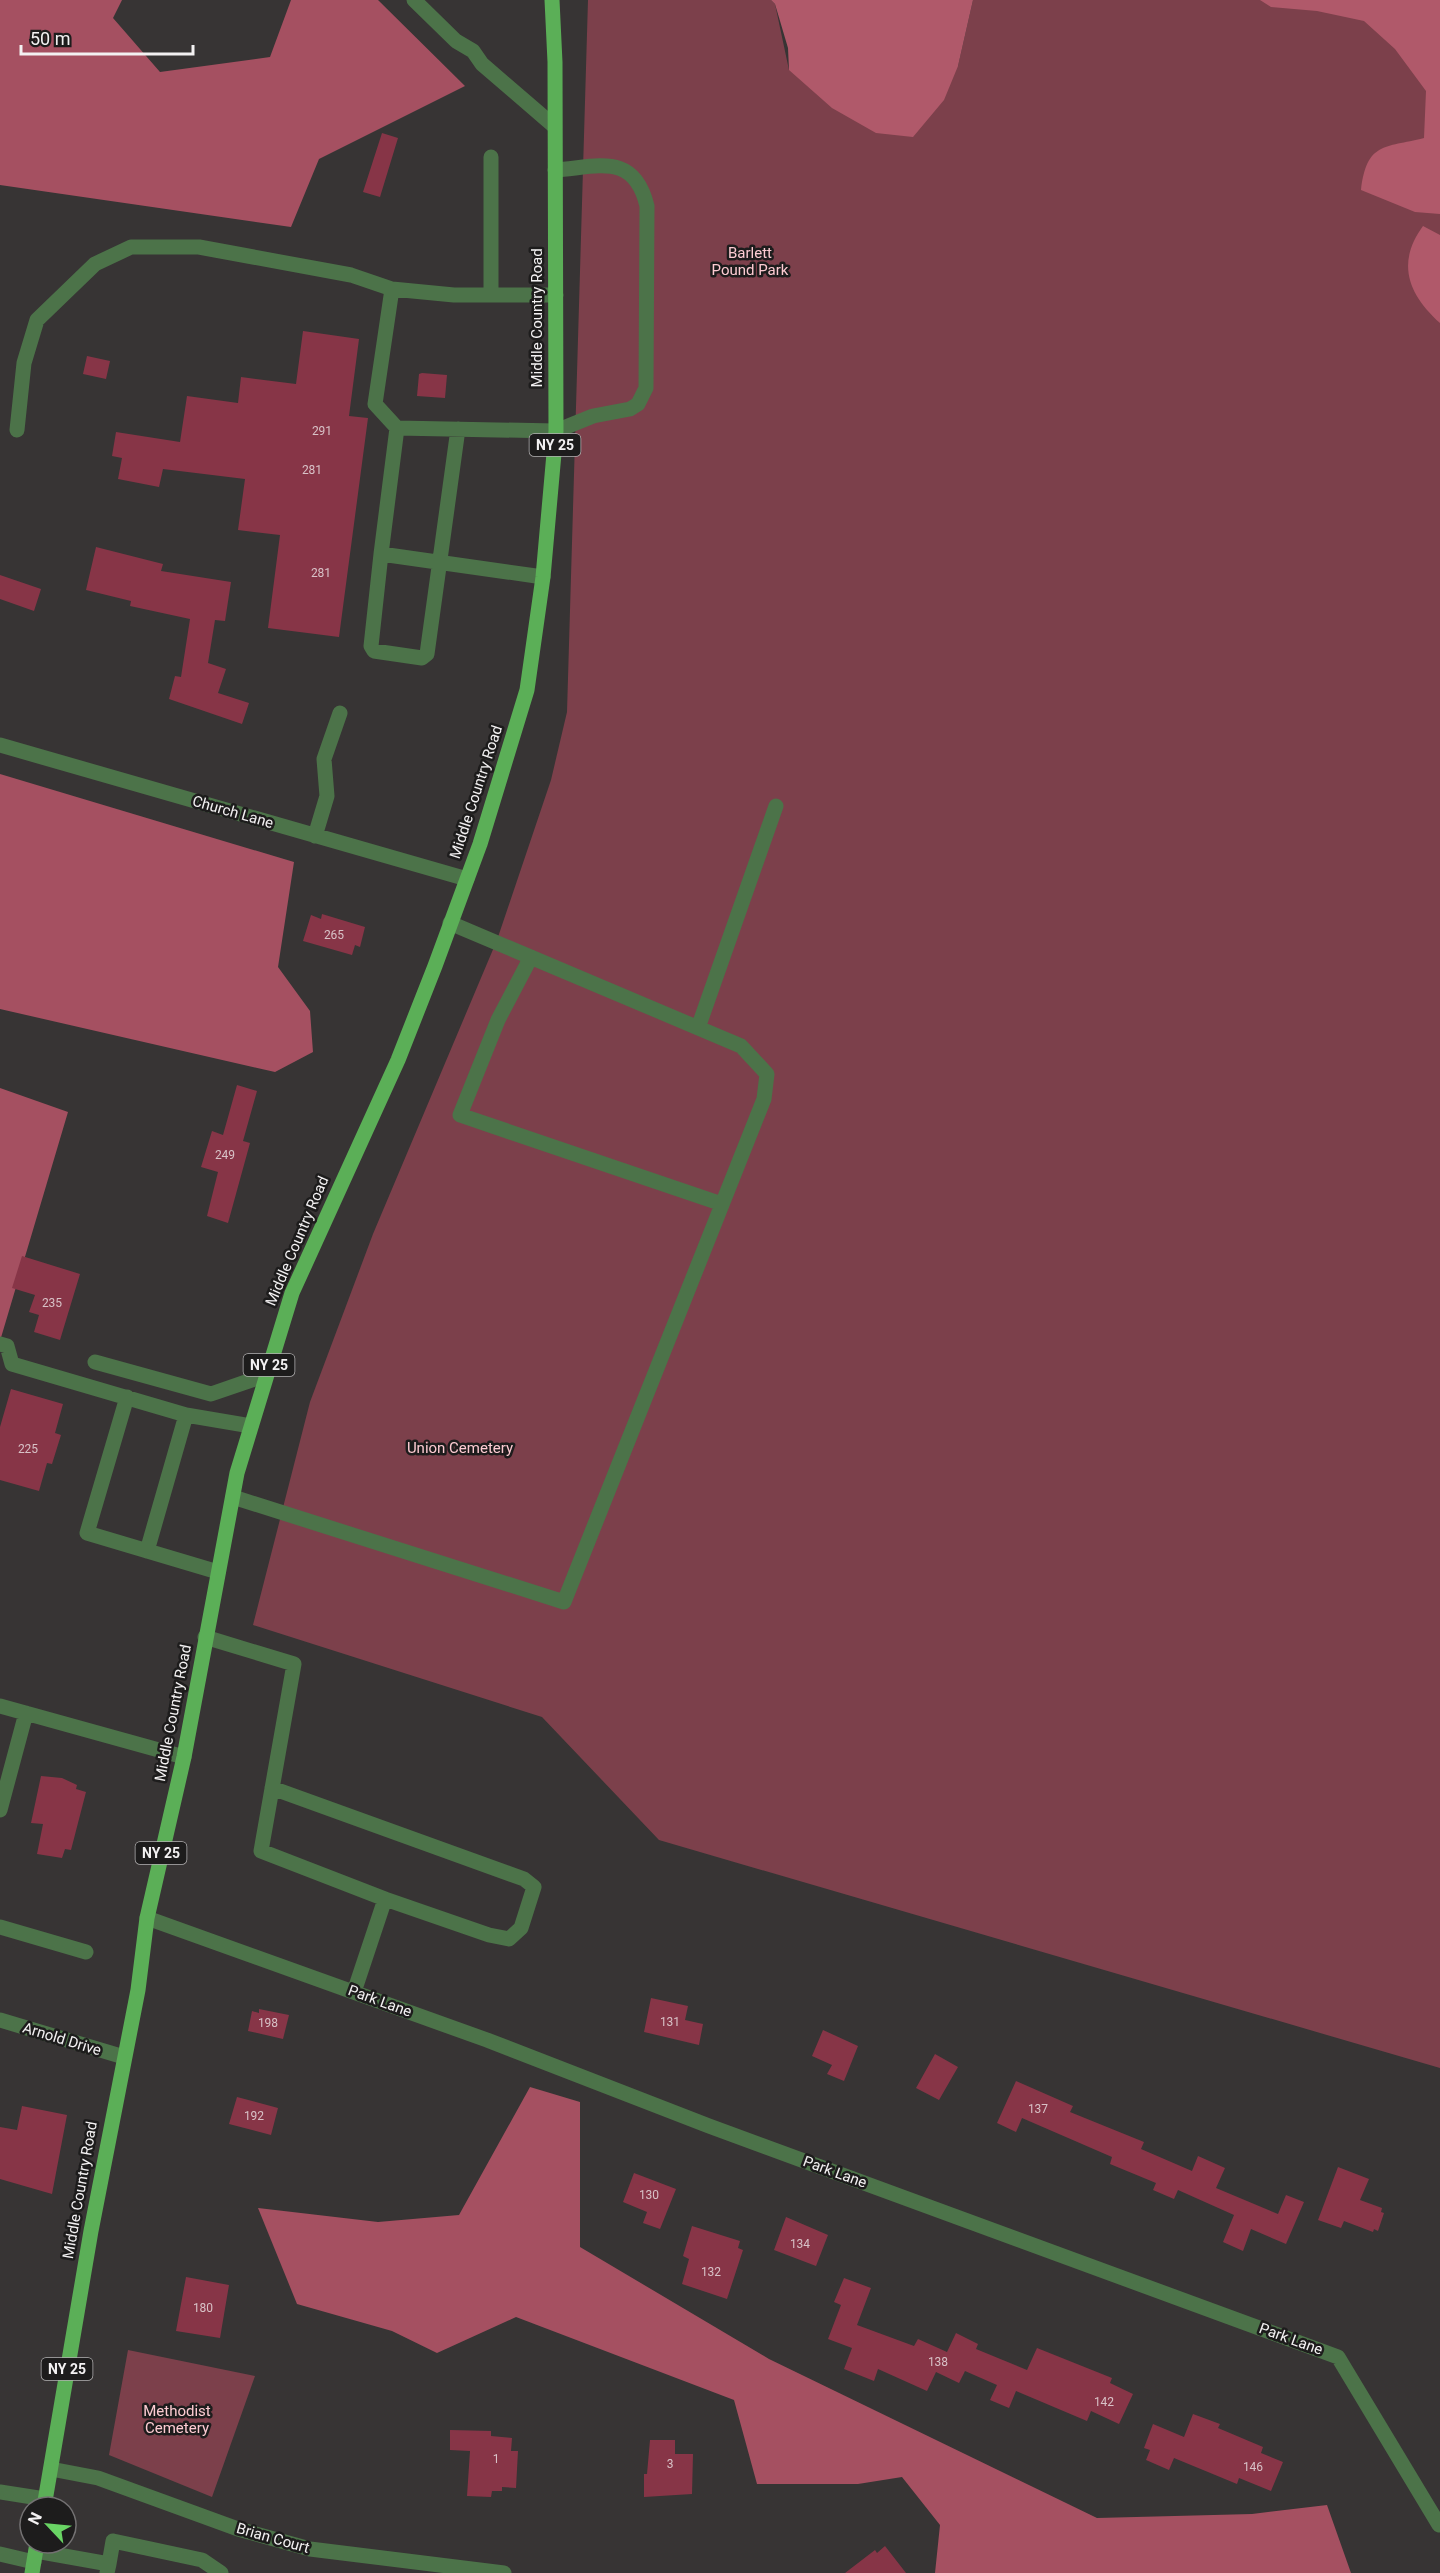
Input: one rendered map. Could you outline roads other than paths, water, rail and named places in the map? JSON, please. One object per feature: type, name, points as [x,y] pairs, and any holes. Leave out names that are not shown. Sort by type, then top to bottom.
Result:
[{"type":"main road","name":"Middle Country Road","points":[[46,2495],[91,2231],[138,1990],[147,1918],[184,1757],[232,1497],[251,1426],[292,1293],[398,1060],[480,844],[527,690],[543,577],[556,431],[552,0]]},
{"type":"street","points":[[414,0],[456,41],[473,51],[482,63],[554,126]]},
{"type":"street","points":[[491,157],[491,295]]},
{"type":"street","points":[[392,289],[375,404],[397,428],[556,431],[593,416],[630,408],[643,397],[646,388],[647,206],[638,180],[628,171],[602,167],[555,170]]},
{"type":"street","points":[[17,430],[24,363],[37,320],[95,264],[131,247],[199,247],[351,275],[392,289],[454,295],[556,295]]},
{"type":"street","points":[[397,428],[371,646],[374,651],[423,658],[427,654],[458,429]]},
{"type":"street","points":[[381,554],[543,577]]},
{"type":"street","points":[[315,836],[327,796],[324,759],[340,712]]},
{"type":"street","name":"Church Lane","points":[[0,746],[466,879]]},
{"type":"street","points":[[698,1028],[776,806]]},
{"type":"street","points":[[232,1497],[564,1602],[764,1099],[767,1074],[741,1047],[450,923]]},
{"type":"street","points":[[531,957],[498,1020],[460,1115],[722,1204]]},
{"type":"street","points":[[0,1344],[7,1346],[12,1364],[186,1415],[251,1426]]},
{"type":"street","points":[[95,1362],[212,1394],[266,1376]]},
{"type":"street","points":[[128,1397],[87,1533],[218,1572]]},
{"type":"street","points":[[147,1551],[186,1415]]},
{"type":"street","points":[[206,1637],[294,1664],[272,1788],[261,1851],[385,1899],[489,1935],[509,1939],[521,1928],[534,1887],[524,1879],[272,1788]]},
{"type":"street","points":[[0,1706],[184,1757]]},
{"type":"street","points":[[0,1810],[26,1713]]},
{"type":"street","points":[[354,1992],[385,1899]]},
{"type":"street","name":"Park Lane","points":[[147,1918],[487,2040],[709,2126],[1338,2356],[1439,2525]]},
{"type":"street","points":[[0,1927],[86,1952]]},
{"type":"street","name":"Arnold Drive","points":[[0,2020],[124,2057]]},
{"type":"street","name":"Brian Court","points":[[51,2469],[98,2478],[238,2529],[310,2549],[504,2573]]},
{"type":"street","points":[[0,2492],[18,2496]]},
{"type":"street","points":[[0,2554],[108,2568],[113,2541],[202,2560],[221,2573]]},
{"type":"park label","name":"Barlett Pound Park","points":[[750,262]]},
{"type":"park label","name":"Union Cemetery","points":[[460,1448]]},
{"type":"park label","name":"Methodist Cemetery","points":[[177,2420]]}]
